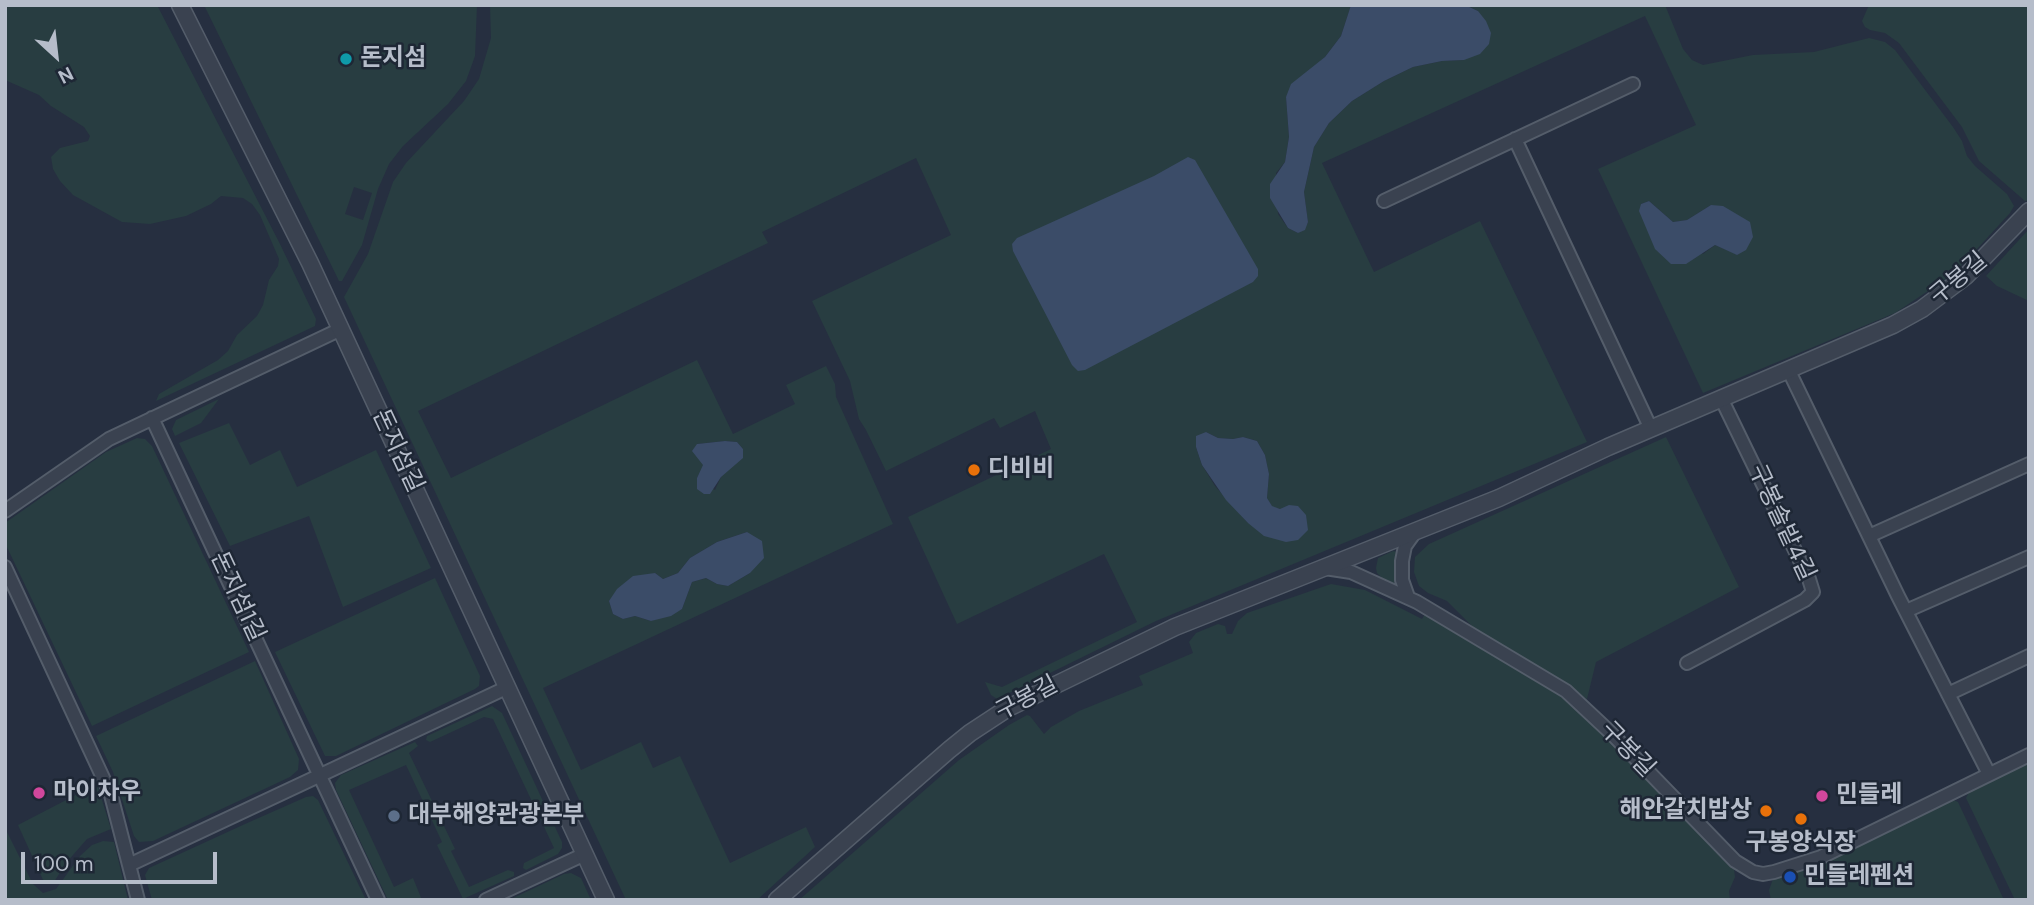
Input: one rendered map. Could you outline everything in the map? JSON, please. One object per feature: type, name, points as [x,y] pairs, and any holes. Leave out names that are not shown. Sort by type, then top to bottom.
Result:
[{"type":"street","name":"돈지섬길","points":[[180,5],[275,190],[606,900]]},
{"type":"street","points":[[1384,201],[1633,84]]},
{"type":"street","points":[[1515,139],[1651,429]]},
{"type":"street","name":"구봉길","points":[[777,900],[949,750],[992,718],[1033,694],[1175,627],[1499,498],[1721,398],[1893,325],[1922,309],[1966,276],[2029,211]]},
{"type":"street","points":[[5,511],[100,444],[341,329]]},
{"type":"street","points":[[1788,369],[1989,774]]},
{"type":"street","name":"구봉솔밭4길","points":[[1687,663],[1805,600],[1813,592],[1721,398]]},
{"type":"street","name":"돈지섬1길","points":[[152,418],[378,900]]},
{"type":"street","points":[[1869,536],[2029,464]]},
{"type":"street","points":[[1408,597],[1402,580],[1402,561],[1405,546],[1415,532]]},
{"type":"street","points":[[1906,611],[2029,556]]},
{"type":"street","points":[[5,567],[108,786],[138,900]]},
{"type":"street","name":"구봉길","points":[[1321,568],[1351,572],[1408,597],[1566,691],[1605,726],[1735,861],[1753,872],[1774,872],[1821,858],[2029,755]]},
{"type":"street","points":[[1948,694],[2029,656]]},
{"type":"street","points":[[130,865],[508,687]]},
{"type":"street","points":[[486,900],[585,854]]},
{"type":"green space","points":[[5,5],[157,5],[280,244],[316,319],[315,326],[156,401],[159,394],[218,360],[228,351],[237,335],[257,316],[279,259],[260,215],[252,204],[243,198],[221,196],[186,216],[150,224],[122,222],[73,195],[53,169],[51,157],[60,148],[88,141],[90,136],[84,127],[39,95],[5,80]]},
{"type":"green space","points":[[204,5],[477,5],[475,56],[466,81],[448,104],[403,146],[389,164],[378,189],[362,245],[342,281],[339,281]],"holes":[[[354,187],[372,193],[363,220],[345,214]]]},
{"type":"green space","points":[[490,5],[1351,5],[1341,36],[1325,57],[1286,97],[1289,137],[1285,162],[1276,173],[1278,214],[1288,228],[1298,233],[1308,223],[1304,192],[1314,147],[1329,123],[1352,101],[1413,67],[1464,60],[1478,11],[1465,5],[1665,5],[1683,49],[1692,60],[1703,65],[1753,55],[1814,52],[1869,38],[1885,42],[1895,50],[1953,127],[1967,156],[2007,194],[2014,206],[1965,262],[1943,281],[1895,313],[1703,393],[1598,169],[1696,125],[1645,16],[1322,163],[1374,272],[1480,221],[1587,442],[1156,621],[997,699],[991,695],[985,682],[1002,687],[1137,622],[1104,554],[957,624],[908,517],[1051,449],[1035,411],[1000,428],[994,418],[886,471],[859,419],[850,381],[812,301],[951,235],[916,158],[762,232],[768,243],[418,411],[451,478],[697,360],[733,434],[795,404],[786,385],[826,366],[835,384],[836,397],[893,524],[543,688],[581,770],[641,742],[653,768],[680,756],[730,863],[806,827],[815,847],[757,900],[626,900],[344,297],[368,254],[393,182],[406,163],[464,101],[479,79],[491,38]],"holes":[[[1649,201],[1673,222],[1687,220],[1711,205],[1738,255],[1715,245],[1703,254],[1641,204]],[[1206,432],[1218,438],[1243,437],[1257,441],[1265,455],[1269,474],[1267,498],[1272,507],[1280,509],[1248,523],[1215,486],[1202,465],[1196,447]],[[737,442],[743,449],[721,477],[715,490],[697,478],[704,465],[697,444]],[[747,532],[750,573],[728,586],[706,578],[692,582],[682,609],[651,621],[635,616],[623,619],[613,614],[609,601],[655,573],[663,579],[678,573],[690,558],[717,542]]]},
{"type":"green space","points":[[1869,5],[2029,5],[2029,200],[2025,201],[1979,161],[1962,127],[1899,43],[1885,33],[1865,27],[1862,21]]},
{"type":"green space","points":[[2029,229],[2029,301],[1997,286],[1986,276]]},
{"type":"green space","points":[[219,399],[201,423],[175,436],[172,429],[176,420]]},
{"type":"green space","points":[[229,423],[250,465],[280,450],[297,487],[376,450],[431,568],[343,607],[309,516],[230,546],[179,443]]},
{"type":"green space","points":[[1666,437],[1739,587],[1596,662],[1587,699],[1478,632],[1447,601],[1419,586],[1414,572],[1415,557],[1429,544]]},
{"type":"green space","points":[[137,438],[145,439],[152,446],[249,652],[92,726],[5,543],[5,523],[106,452]]},
{"type":"green space","points":[[1393,551],[1398,552],[1397,581],[1394,583],[1383,579],[1376,568],[1378,558]]},
{"type":"green space","points":[[435,578],[480,676],[479,686],[336,756],[325,756],[275,652]]},
{"type":"green space","points":[[1331,584],[1365,590],[1422,619],[1425,614],[1557,692],[1580,709],[1734,869],[1735,877],[1729,891],[1730,900],[799,900],[959,760],[1009,725],[1027,715],[1044,734],[1079,711],[1143,685],[1139,676],[1193,653],[1189,642],[1196,633],[1218,624],[1225,626],[1227,634],[1232,634],[1238,621],[1247,613]]},
{"type":"green space","points":[[255,661],[299,759],[298,770],[290,777],[153,841],[139,842],[134,836],[113,772],[96,736]]},
{"type":"green space","points":[[492,706],[502,713],[562,842],[558,854],[526,870],[523,868],[524,863],[554,848],[493,719],[484,717],[430,742],[426,740],[427,736]]},
{"type":"green space","points":[[415,742],[418,746],[409,753],[455,849],[451,851],[469,887],[508,870],[514,872],[514,876],[463,899],[437,845],[442,842],[406,765],[349,790],[394,887],[413,878],[422,900],[388,900],[335,783],[341,775]]},
{"type":"green space","points":[[2029,762],[2029,900],[2015,900],[1966,798],[1970,790]]},
{"type":"green space","points":[[97,784],[111,829],[87,839],[54,882],[44,882],[18,825]]},
{"type":"green space","points":[[313,796],[318,800],[366,900],[152,900],[145,875],[149,868]]},
{"type":"green space","points":[[1951,799],[1958,802],[2004,900],[1771,900],[1769,890],[1773,879],[1835,857]]},
{"type":"green space","points":[[5,828],[33,884],[43,893],[56,889],[80,856],[92,845],[103,841],[114,842],[128,900],[5,900]]},
{"type":"green space","points":[[571,873],[581,878],[591,900],[509,900],[564,874]]},
{"type":"water","points":[[1351,5],[1465,5],[1478,11],[1486,21],[1491,33],[1489,44],[1480,54],[1464,60],[1413,67],[1384,81],[1352,101],[1329,123],[1314,147],[1304,192],[1308,222],[1305,230],[1298,233],[1288,228],[1270,198],[1270,184],[1285,162],[1289,137],[1286,97],[1291,84],[1325,57],[1341,36]]},
{"type":"water","points":[[1188,157],[1195,160],[1258,269],[1258,276],[1253,282],[1085,370],[1078,371],[1072,365],[1013,251],[1012,244],[1017,238],[1154,176]]},
{"type":"water","points":[[1649,201],[1673,222],[1687,220],[1711,205],[1723,206],[1750,222],[1753,237],[1746,250],[1737,255],[1715,245],[1686,264],[1671,264],[1655,249],[1639,211],[1641,204]]},
{"type":"water","points":[[1206,432],[1218,438],[1243,437],[1257,441],[1265,455],[1269,474],[1267,498],[1272,506],[1280,509],[1289,505],[1298,506],[1306,515],[1308,530],[1298,540],[1286,542],[1264,536],[1226,500],[1202,465],[1196,447],[1196,436]]},
{"type":"water","points":[[737,442],[743,449],[743,458],[721,477],[710,494],[704,494],[697,489],[697,478],[703,465],[692,451],[697,444]]},
{"type":"water","points":[[747,532],[762,541],[764,558],[750,573],[728,586],[706,578],[692,582],[682,609],[671,616],[651,621],[635,616],[623,619],[613,614],[609,601],[617,589],[633,576],[655,573],[663,579],[678,573],[690,558],[717,542]]},
{"type":"place","name":"돈지섬","points":[[346,59]]},
{"type":"place","name":"디비비","points":[[974,470]]},
{"type":"place","name":"마이차우","points":[[39,793]]},
{"type":"place","name":"민들레","points":[[1822,796]]},
{"type":"place","name":"해안갈치밥상","points":[[1766,811]]},
{"type":"place","name":"대부해양관광본부","points":[[394,816]]},
{"type":"place","name":"구봉양식장","points":[[1801,819]]},
{"type":"place","name":"민들레펜션","points":[[1790,877]]}]
